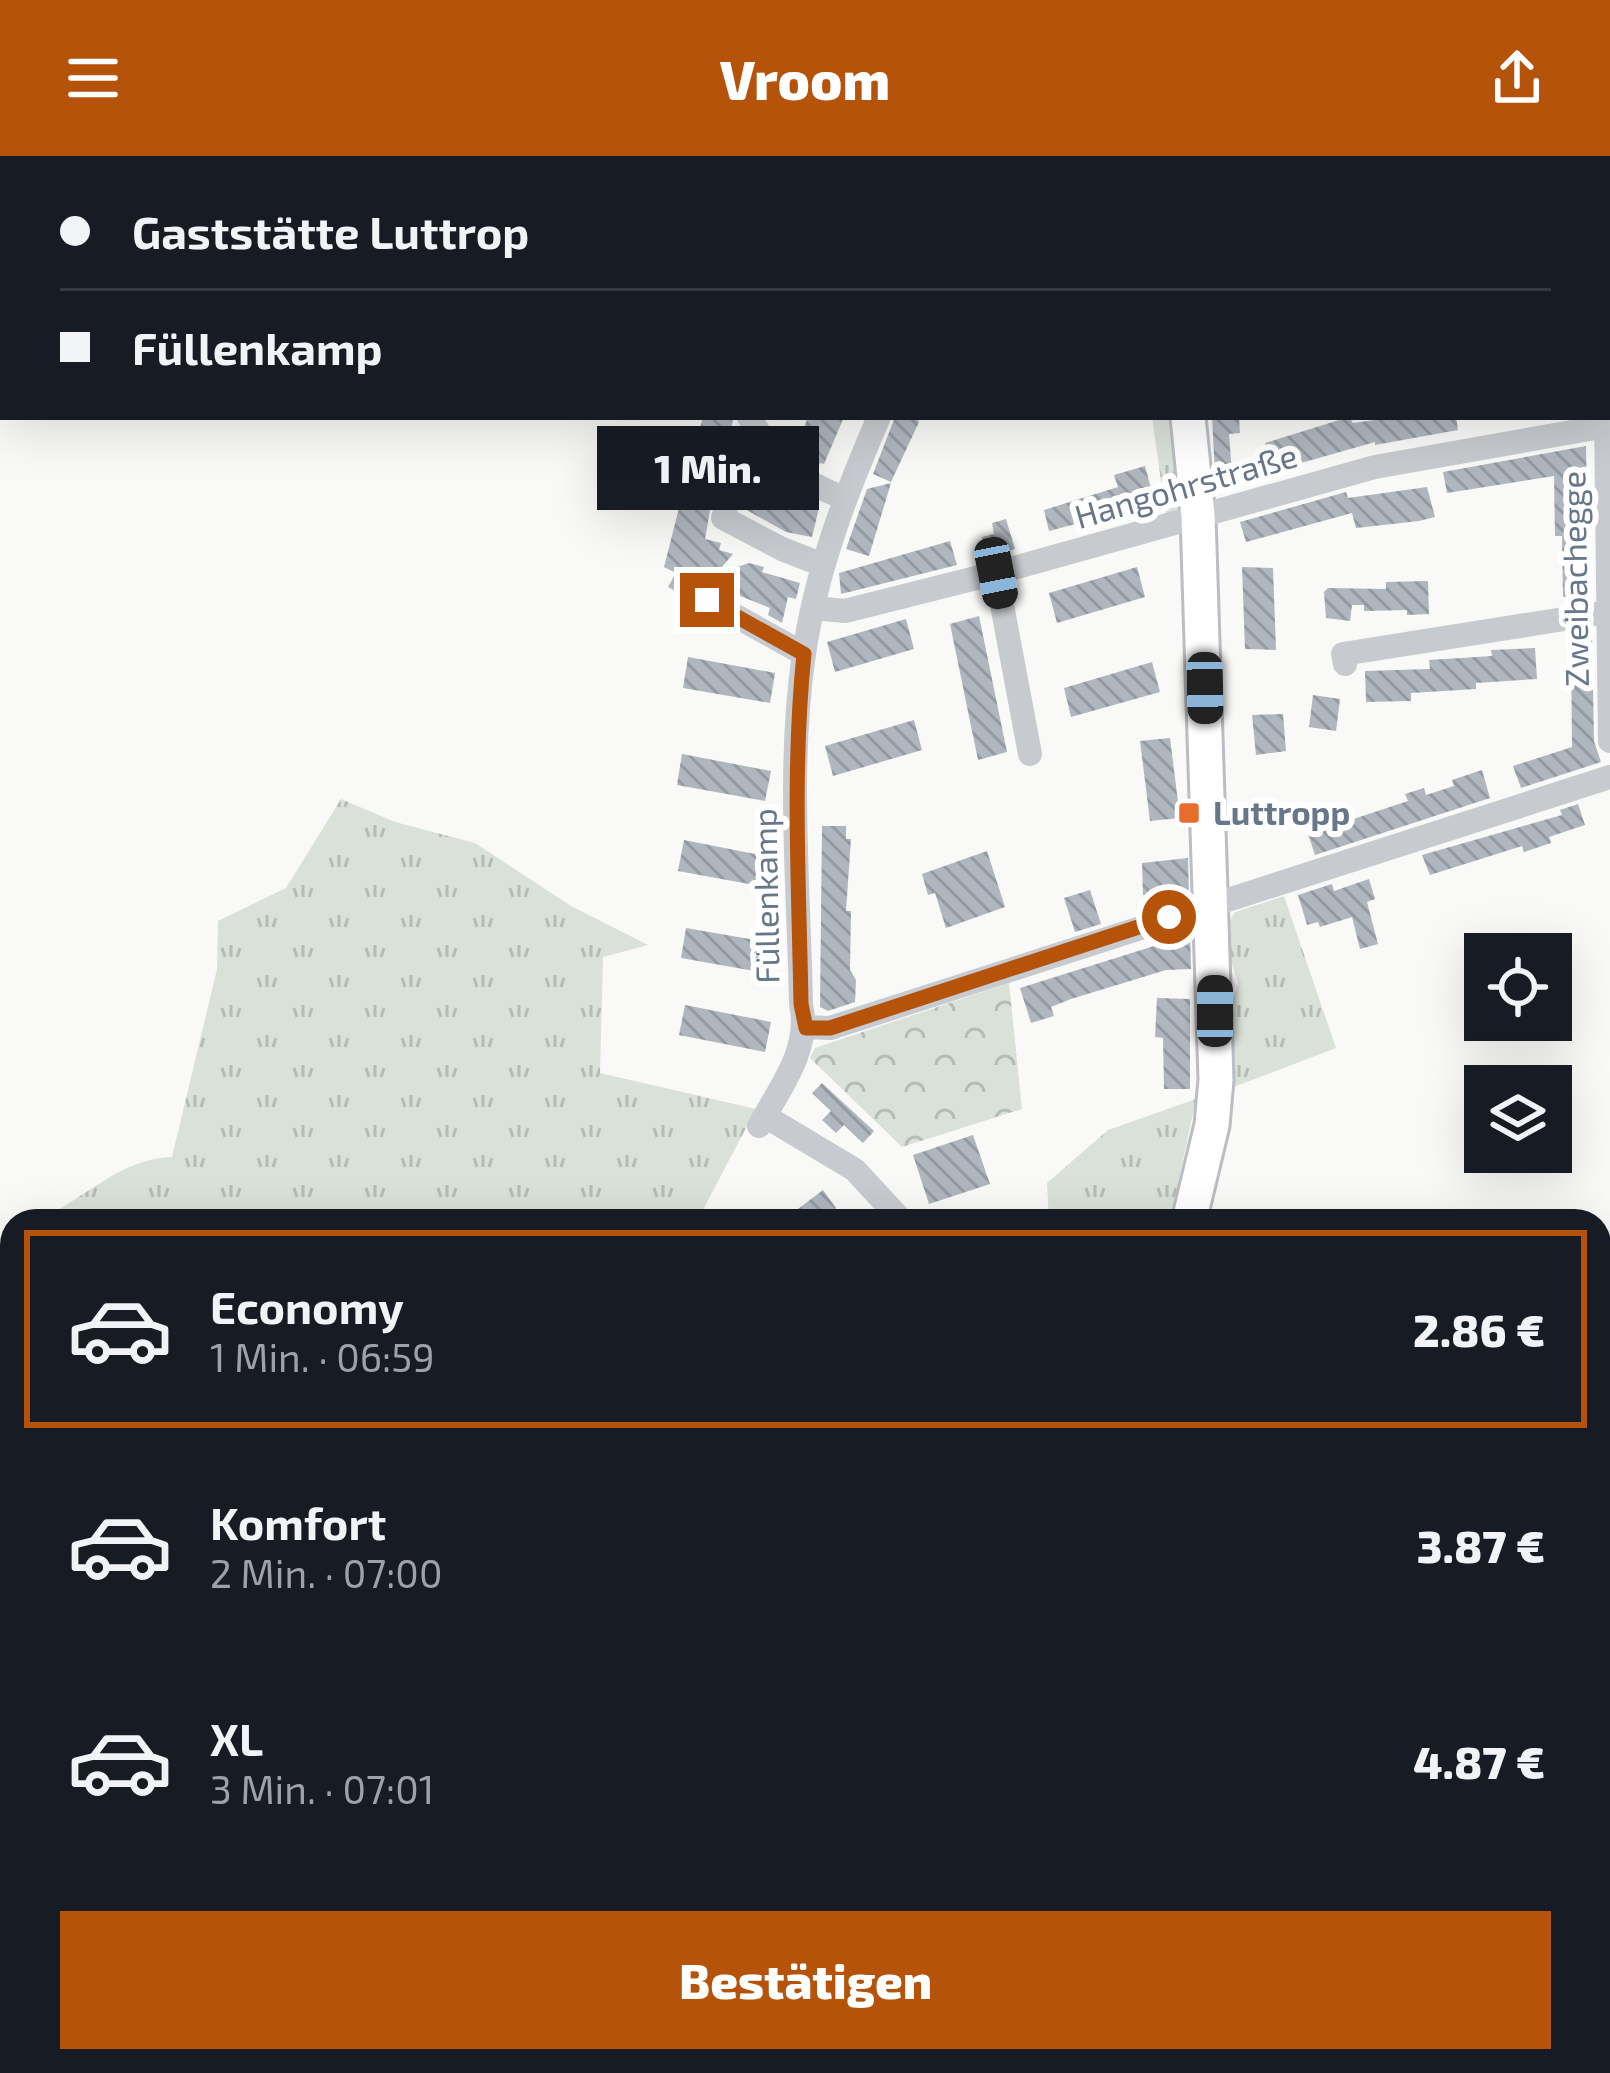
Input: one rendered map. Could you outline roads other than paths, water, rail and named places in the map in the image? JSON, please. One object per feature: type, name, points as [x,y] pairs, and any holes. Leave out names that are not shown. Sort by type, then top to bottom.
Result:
[{"type":"main road","points":[[1188,420],[1198,516],[1216,1080],[1212,1125],[1192,1209]]},
{"type":"street","points":[[751,420],[782,465],[845,498]]},
{"type":"street","name":"Füllenkamp","points":[[878,420],[823,565],[804,654],[797,779],[801,1004],[806,1028],[795,1060],[762,1121],[855,1170],[891,1209]]},
{"type":"street","name":"Hangohrstraße","points":[[813,608],[845,611],[1375,467],[1606,422]]},
{"type":"street","name":"Zweibachegge","points":[[1606,422],[1610,741]]},
{"type":"street","points":[[730,498],[724,518],[823,565]]},
{"type":"street","points":[[996,573],[1030,754]]},
{"type":"street","points":[[707,600],[804,654]]},
{"type":"street","points":[[1345,664],[1343,654],[1607,612]]},
{"type":"street","points":[[806,1028],[830,1028],[1610,777]]},
{"type":"place","name":"Luttropp","points":[[1189,813]]}]
